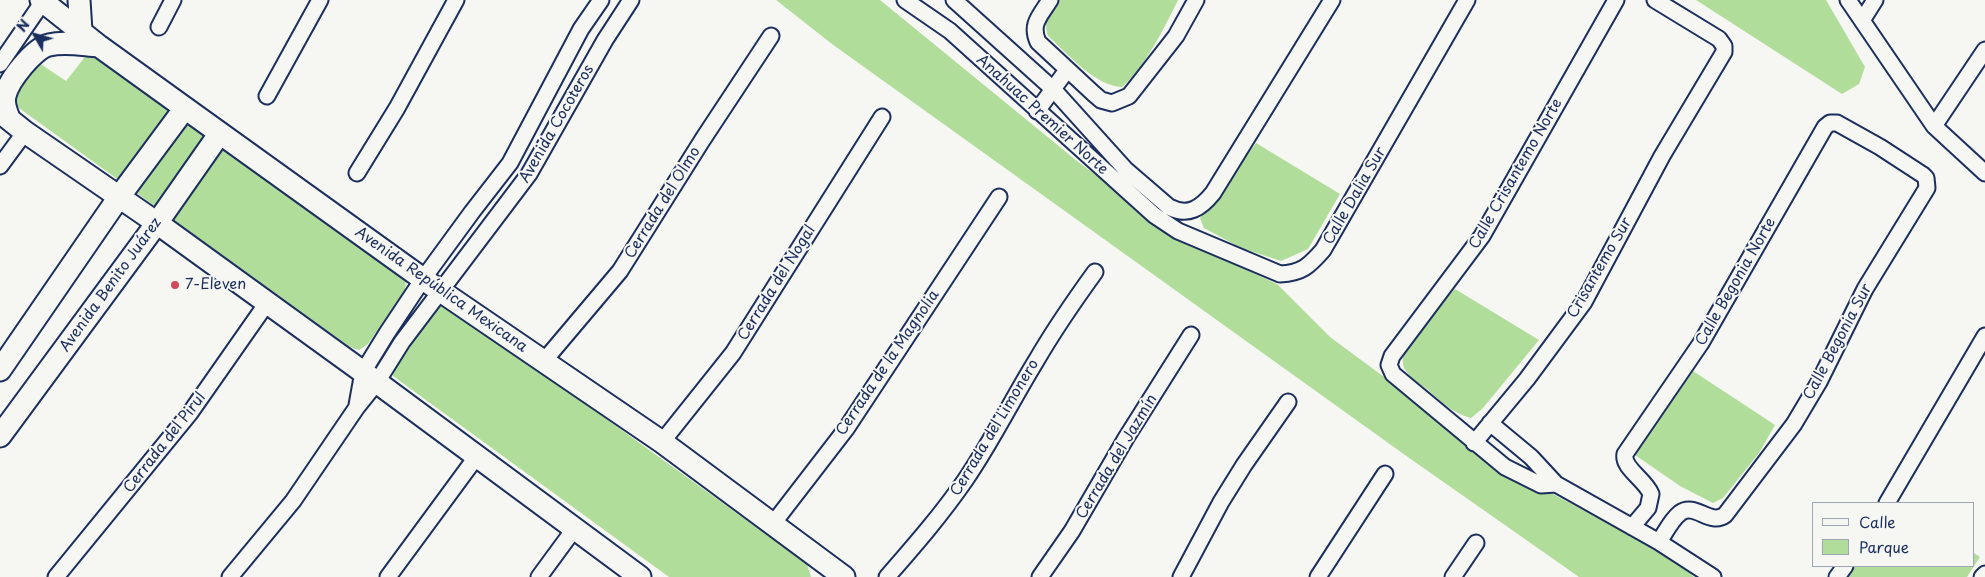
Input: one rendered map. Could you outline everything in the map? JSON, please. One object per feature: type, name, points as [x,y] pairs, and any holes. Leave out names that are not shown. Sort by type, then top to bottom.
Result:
[{"type":"main road","name":"Avenida República Mexicana","points":[[43,0],[99,46],[431,285],[662,442],[837,575]]},
{"type":"main road","points":[[79,0],[81,30]]},
{"type":"main road","points":[[99,46],[64,43],[48,45],[38,50],[25,64],[6,91],[4,115],[25,132],[157,223],[370,377],[640,577]]},
{"type":"main road","points":[[0,370],[119,197],[184,108]]},
{"type":"main road","name":"Avenida Benito Juárez","points":[[0,436],[157,223],[220,133]]},
{"type":"street","points":[[0,64],[43,0]]},
{"type":"street","points":[[159,27],[173,0]]},
{"type":"street","points":[[267,96],[320,0]]},
{"type":"street","points":[[357,173],[397,108],[456,0]]},
{"type":"street","name":"Avenida Cocoteros","points":[[431,285],[472,212],[510,163],[581,29],[601,0]]},
{"type":"street","name":"Avenida Cocoteros","points":[[431,285],[467,258],[529,174],[604,40],[631,0]]},
{"type":"street","name":"Anahuac Premier Norte","points":[[905,0],[950,31],[1115,182],[1154,215],[1178,230]]},
{"type":"street","name":"Anahuac Premier Norte","points":[[954,0],[1053,89],[1126,170],[1169,207],[1187,212]]},
{"type":"street","points":[[1050,0],[1034,25],[1034,33],[1038,42],[1101,100],[1112,103],[1129,96],[1176,36],[1196,0]]},
{"type":"street","points":[[1178,230],[1187,212],[1196,210],[1213,193],[1332,0]]},
{"type":"street","name":"Calle Dalia Sur","points":[[1178,230],[1280,274],[1292,274],[1312,263],[1323,250],[1468,0]]},
{"type":"street","name":"Calle Crisantemo Norte","points":[[1474,443],[1393,374],[1389,365],[1392,356],[1482,236],[1616,0]]},
{"type":"street","name":"Crisantemo Sur","points":[[1474,443],[1527,379],[1584,302],[1662,156],[1722,56],[1724,46],[1719,39],[1656,0]]},
{"type":"street","points":[[1848,0],[1863,19],[1934,126],[1985,173]]},
{"type":"street","points":[[1863,19],[1875,0]]},
{"type":"street","name":"Cerrada del Olmo","points":[[544,362],[620,270],[771,36]]},
{"type":"street","points":[[1934,126],[1985,50]]},
{"type":"street","points":[[1037,111],[1067,70]]},
{"type":"street","name":"Cerrada del Nogal","points":[[662,442],[733,352],[882,116]]},
{"type":"street","name":"Calle Begonia Norte","points":[[1632,527],[1648,508],[1651,494],[1645,482],[1626,465],[1624,461],[1625,454],[1701,343],[1825,127],[1830,123],[1837,124],[1880,147]]},
{"type":"street","points":[[0,166],[25,132]]},
{"type":"street","name":"Calle Begonia Sur","points":[[1659,542],[1676,516],[1682,512],[1693,510],[1714,518],[1723,517],[1794,424],[1819,382],[1865,289],[1926,188],[1926,178],[1923,175],[1880,147]]},
{"type":"street","points":[[1115,182],[1126,170]]},
{"type":"street","name":"Cerrada de la Magnolia","points":[[772,525],[846,429],[999,197]]},
{"type":"street","name":"Cerrada del Limonero","points":[[887,577],[941,514],[966,478],[992,439],[1053,333],[1095,272]]},
{"type":"street","points":[[230,577],[294,501],[357,407],[370,377],[431,285]]},
{"type":"street","points":[[370,377],[402,342],[431,285]]},
{"type":"street","name":"Cerrada del Pirul","points":[[56,577],[190,413],[267,303]]},
{"type":"street","name":"Cerrada del Jazmín","points":[[1040,577],[1072,531],[1126,438],[1191,335]]},
{"type":"street","points":[[1888,502],[1985,336]]},
{"type":"street","points":[[1181,577],[1221,502],[1288,402]]},
{"type":"street","points":[[1490,423],[1530,456],[1556,484],[1659,542],[1714,577]]},
{"type":"street","points":[[1474,443],[1505,468],[1522,477],[1540,485],[1556,484]]},
{"type":"street","points":[[388,577],[477,456]]},
{"type":"street","points":[[1318,577],[1385,474]]},
{"type":"street","points":[[539,577],[574,528]]},
{"type":"street","points":[[1453,577],[1476,543]]},
{"type":"street","points":[[1982,577],[1985,574]]},
{"type":"green space","points":[[776,0],[880,0],[1077,161],[1183,240],[1277,284],[1330,337],[1514,473],[1670,557],[1694,577],[1579,577],[1405,455],[832,44]]},
{"type":"green space","points":[[1058,0],[1178,0],[1147,57],[1122,87],[1102,81],[1092,75],[1048,36],[1046,26],[1048,17]]},
{"type":"green space","points":[[1696,0],[1826,0],[1865,67],[1859,84],[1842,94]]},
{"type":"green space","points":[[85,57],[106,58],[406,279],[405,290],[368,344],[359,350],[350,347],[12,103],[33,59],[66,81]]},
{"type":"green space","points":[[1256,143],[1340,194],[1308,249],[1281,261],[1241,248],[1204,228],[1200,218]]},
{"type":"green space","points":[[1455,289],[1539,340],[1483,408],[1471,418],[1448,406],[1416,381],[1406,371],[1403,362],[1405,351],[1419,328]]},
{"type":"green space","points":[[442,304],[450,306],[807,564],[811,577],[669,577],[393,376],[392,363],[432,309]]},
{"type":"green space","points":[[1693,371],[1775,425],[1759,453],[1723,498],[1713,503],[1680,486],[1635,455]]},
{"type":"green space","points":[[1975,554],[1980,557],[1975,565]]},
{"type":"green space","points":[[1852,567],[1974,567],[1967,577],[1845,577]]},
{"type":"place","name":"7-Eleven","points":[[175,285]]}]
